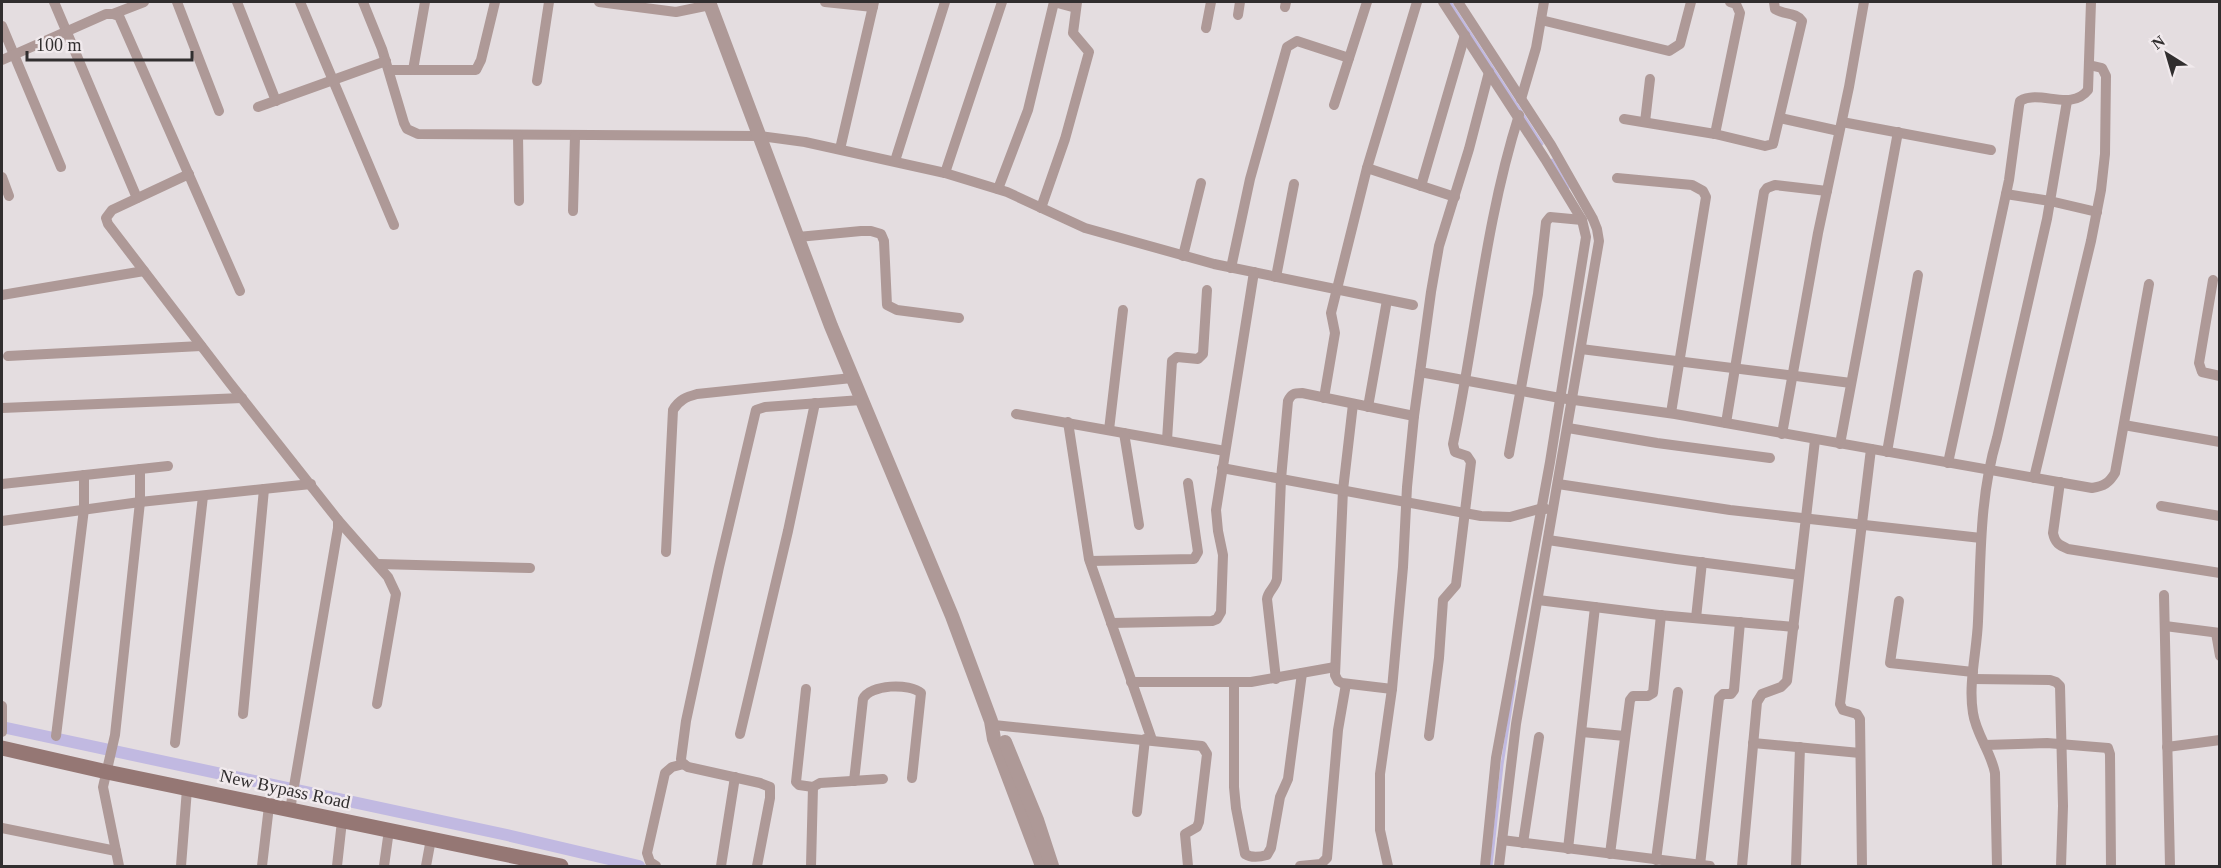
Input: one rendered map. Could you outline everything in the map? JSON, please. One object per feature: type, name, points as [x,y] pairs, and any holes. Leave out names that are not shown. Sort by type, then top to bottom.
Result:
[{"type":"main road","name":"New Bypass Road","points":[[2,748],[109,766],[187,789],[269,806],[291,803],[342,821],[557,866]]},
{"type":"street","points":[[54,2],[137,198]]},
{"type":"street","points":[[2,60],[66,31],[144,2]]},
{"type":"street","points":[[177,2],[219,111]]},
{"type":"street","points":[[237,2],[276,100]]},
{"type":"street","points":[[300,2],[393,225]]},
{"type":"street","points":[[363,2],[388,66],[404,123],[411,132],[418,134],[575,136],[760,136],[805,142],[945,173],[998,189],[1085,228],[1183,256],[1413,305]]},
{"type":"street","points":[[413,70],[425,2]]},
{"type":"street","points":[[258,107],[332,81],[388,66],[413,70],[476,70],[482,60],[495,2]]},
{"type":"street","points":[[537,81],[549,2]]},
{"type":"street","points":[[599,2],[676,12],[710,3],[852,378],[952,616],[993,723],[1002,736],[1017,770],[1052,867]]},
{"type":"street","points":[[825,2],[874,4],[840,149]]},
{"type":"street","points":[[895,161],[945,2]]},
{"type":"street","points":[[945,173],[1002,2]]},
{"type":"street","points":[[998,189],[1028,110],[1054,2],[1076,5],[1072,27],[1074,36],[1088,49],[1089,54],[1065,140],[1041,208]]},
{"type":"street","points":[[1206,28],[1211,2]]},
{"type":"street","points":[[1238,15],[1240,2]]},
{"type":"street","points":[[1334,105],[1367,2]]},
{"type":"street","points":[[1324,398],[1335,333],[1331,313],[1367,168],[1417,2]]},
{"type":"street","points":[[1443,2],[1489,72],[1551,145],[1597,229],[1599,241],[1581,349],[1566,399],[1568,428],[1558,484],[1547,509],[1548,540],[1516,724],[1499,867]]},
{"type":"street","points":[[1458,2],[1521,108],[1585,228],[1566,399],[1547,509],[1496,759],[1485,867]]},
{"type":"street","points":[[1430,736],[1443,600],[1456,585],[1471,462],[1467,456],[1455,452],[1453,444],[1493,216],[1536,48],[1544,2]]},
{"type":"street","points":[[1541,20],[1670,51],[1676,49],[1680,44],[1691,2]]},
{"type":"street","points":[[1715,134],[1740,13],[1736,4],[1731,2]]},
{"type":"street","points":[[1624,119],[1715,134],[1768,146],[1774,142],[1802,21],[1798,16],[1775,9],[1774,2]]},
{"type":"street","points":[[1782,434],[1840,127],[1860,2]]},
{"type":"street","points":[[1947,462],[2006,194],[2020,101],[2029,98],[2067,100],[2078,98],[2088,90],[2091,2]]},
{"type":"street","points":[[113,14],[119,16],[123,22],[240,291]]},
{"type":"street","points":[[2,26],[61,167]]},
{"type":"street","points":[[1421,186],[1465,35]]},
{"type":"street","points":[[1231,267],[1252,169],[1287,47],[1297,41],[1349,58]]},
{"type":"street","points":[[2034,478],[2097,212],[2105,154],[2106,76],[2102,68],[2089,65]]},
{"type":"street","points":[[1388,867],[1380,830],[1380,774],[1392,689],[1414,416],[1440,246],[1489,72]]},
{"type":"street","points":[[1645,122],[1650,79]]},
{"type":"street","points":[[1997,867],[1995,773],[1975,724],[1973,712],[1981,538],[1988,469],[2000,427],[2050,201],[2067,100]]},
{"type":"street","points":[[1780,118],[1840,127],[1898,132],[1991,150]]},
{"type":"street","points":[[1840,444],[1898,132]]},
{"type":"street","points":[[518,135],[519,201]]},
{"type":"street","points":[[573,211],[575,136]]},
{"type":"street","points":[[1367,168],[1455,196]]},
{"type":"street","points":[[189,174],[112,210],[106,218],[108,224],[338,520],[388,577],[396,594],[377,704]]},
{"type":"street","points":[[2,177],[9,196]]},
{"type":"street","points":[[1617,178],[1692,185],[1703,191],[1706,197],[1671,413]]},
{"type":"street","points":[[1183,256],[1201,183]]},
{"type":"street","points":[[1276,277],[1294,184]]},
{"type":"street","points":[[1726,423],[1764,192],[1775,185],[1827,191]]},
{"type":"street","points":[[2006,194],[2097,212]]},
{"type":"street","points":[[1509,454],[1538,294],[1547,219],[1555,216],[1582,220]]},
{"type":"street","points":[[798,237],[861,231],[881,234],[884,241],[887,305],[897,310],[959,318]]},
{"type":"street","points":[[2,295],[144,271]]},
{"type":"street","points":[[1111,623],[1212,621],[1220,616],[1223,555],[1216,510],[1254,272]]},
{"type":"street","points":[[1887,452],[1918,275]]},
{"type":"street","points":[[2213,280],[2199,363],[2202,372],[2220,376]]},
{"type":"street","points":[[1420,372],[1566,399],[1671,413],[2092,488],[2102,487],[2110,482],[2115,473],[2149,284]]},
{"type":"street","points":[[1167,440],[1172,361],[1177,357],[1198,359],[1203,354],[1207,290]]},
{"type":"street","points":[[1368,407],[1387,300]]},
{"type":"street","points":[[1109,430],[1123,310]]},
{"type":"street","points":[[8,356],[201,346]]},
{"type":"street","points":[[1581,349],[1851,383]]},
{"type":"street","points":[[666,552],[673,410],[677,403],[697,394],[852,378]]},
{"type":"street","points":[[1276,679],[1267,599],[1277,579],[1281,478],[1290,396],[1302,393],[1414,416]]},
{"type":"street","points":[[2,408],[242,398]]},
{"type":"street","points":[[684,764],[681,759],[686,721],[754,414],[759,408],[765,407],[861,400]]},
{"type":"street","points":[[740,734],[788,531],[814,403]]},
{"type":"street","points":[[1353,404],[1343,490],[1335,675],[1338,681],[1346,684],[1392,689]]},
{"type":"street","points":[[1016,414],[1225,451]]},
{"type":"street","points":[[1068,422],[1090,561],[1149,739],[1137,812]]},
{"type":"street","points":[[2124,425],[2220,442]]},
{"type":"street","points":[[1568,428],[1770,458]]},
{"type":"street","points":[[1125,433],[1139,525]]},
{"type":"street","points":[[1742,867],[1759,696],[1781,687],[1787,681],[1815,440]]},
{"type":"street","points":[[1862,867],[1859,716],[1843,710],[1840,704],[1871,449]]},
{"type":"street","points":[[2,484],[168,466]]},
{"type":"street","points":[[1222,468],[1481,516],[1510,517],[1547,509]]},
{"type":"street","points":[[119,867],[103,787],[112,747],[140,501],[140,469]]},
{"type":"street","points":[[56,736],[84,509],[84,475]]},
{"type":"street","points":[[2060,482],[2053,533],[2058,545],[2068,549],[2220,573]]},
{"type":"street","points":[[1090,561],[1194,559],[1198,552],[1188,483]]},
{"type":"street","points":[[2,522],[140,501],[311,484]]},
{"type":"street","points":[[1558,484],[1730,510],[1981,538]]},
{"type":"street","points":[[243,714],[264,489]]},
{"type":"street","points":[[175,743],[203,496]]},
{"type":"street","points":[[2161,506],[2220,516]]},
{"type":"street","points":[[291,803],[338,520]]},
{"type":"street","points":[[1548,540],[1799,574]]},
{"type":"street","points":[[1696,618],[1702,562]]},
{"type":"street","points":[[378,564],[530,568]]},
{"type":"street","points":[[2164,595],[2170,867]]},
{"type":"street","points":[[1538,600],[1661,615],[1794,627]]},
{"type":"street","points":[[1899,601],[1890,663],[1973,675],[2056,682],[2061,692],[2060,744],[2063,806],[2061,867]]},
{"type":"street","points":[[1568,849],[1595,607]]},
{"type":"street","points":[[1610,854],[1631,697],[1648,696],[1653,693],[1661,615]]},
{"type":"street","points":[[1502,840],[1610,854],[1638,862],[1656,860],[1698,866],[1719,698],[1723,694],[1731,694],[1734,690],[1740,622]]},
{"type":"street","points":[[2165,626],[2218,633],[2220,656]]},
{"type":"street","points":[[1131,682],[1234,682],[1276,679],[1335,667]]},
{"type":"street","points":[[1234,682],[1236,808],[1245,854],[1251,857],[1263,856],[1267,855],[1271,848],[1278,802],[1288,779],[1302,673]]},
{"type":"street","points":[[1300,867],[1321,864],[1327,858],[1338,730],[1346,684]]},
{"type":"street","points":[[854,781],[863,699],[866,693],[876,688],[912,687],[921,693],[912,778]]},
{"type":"street","points":[[806,689],[796,782],[799,785],[813,787],[820,783],[883,779]]},
{"type":"street","points":[[1656,860],[1678,692]]},
{"type":"street","points":[[2,706],[2,724]]},
{"type":"street","points":[[993,723],[1198,744],[1206,749],[1208,754],[1198,825],[1185,834],[1188,867]]},
{"type":"street","points":[[993,723],[994,739],[1042,867]]},
{"type":"street","points":[[1582,732],[1625,736]]},
{"type":"street","points":[[1523,843],[1539,737]]},
{"type":"street","points":[[2167,747],[2220,740]]},
{"type":"street","points":[[1753,743],[1860,753]]},
{"type":"street","points":[[1985,745],[2104,746],[2109,751],[2110,867]]},
{"type":"street","points":[[1796,867],[1800,747]]},
{"type":"street","points":[[656,867],[650,862],[647,853],[665,773],[672,767],[684,764],[765,784],[771,791],[757,867]]},
{"type":"street","points":[[721,867],[735,777]]},
{"type":"street","points":[[811,867],[813,787]]},
{"type":"street","points":[[181,867],[187,789]]},
{"type":"street","points":[[262,867],[269,806]]},
{"type":"street","points":[[337,867],[342,821]]},
{"type":"street","points":[[2,828],[116,851]]},
{"type":"street","points":[[384,867],[389,830]]},
{"type":"street","points":[[426,867],[431,839]]},
{"type":"waterway","points":[[1450,2],[1542,144]]},
{"type":"waterway","points":[[1552,160],[1568,188]]},
{"type":"waterway","points":[[1491,866],[1502,765],[1515,681]]},
{"type":"waterway","points":[[2,727],[507,835],[639,866]]}]
